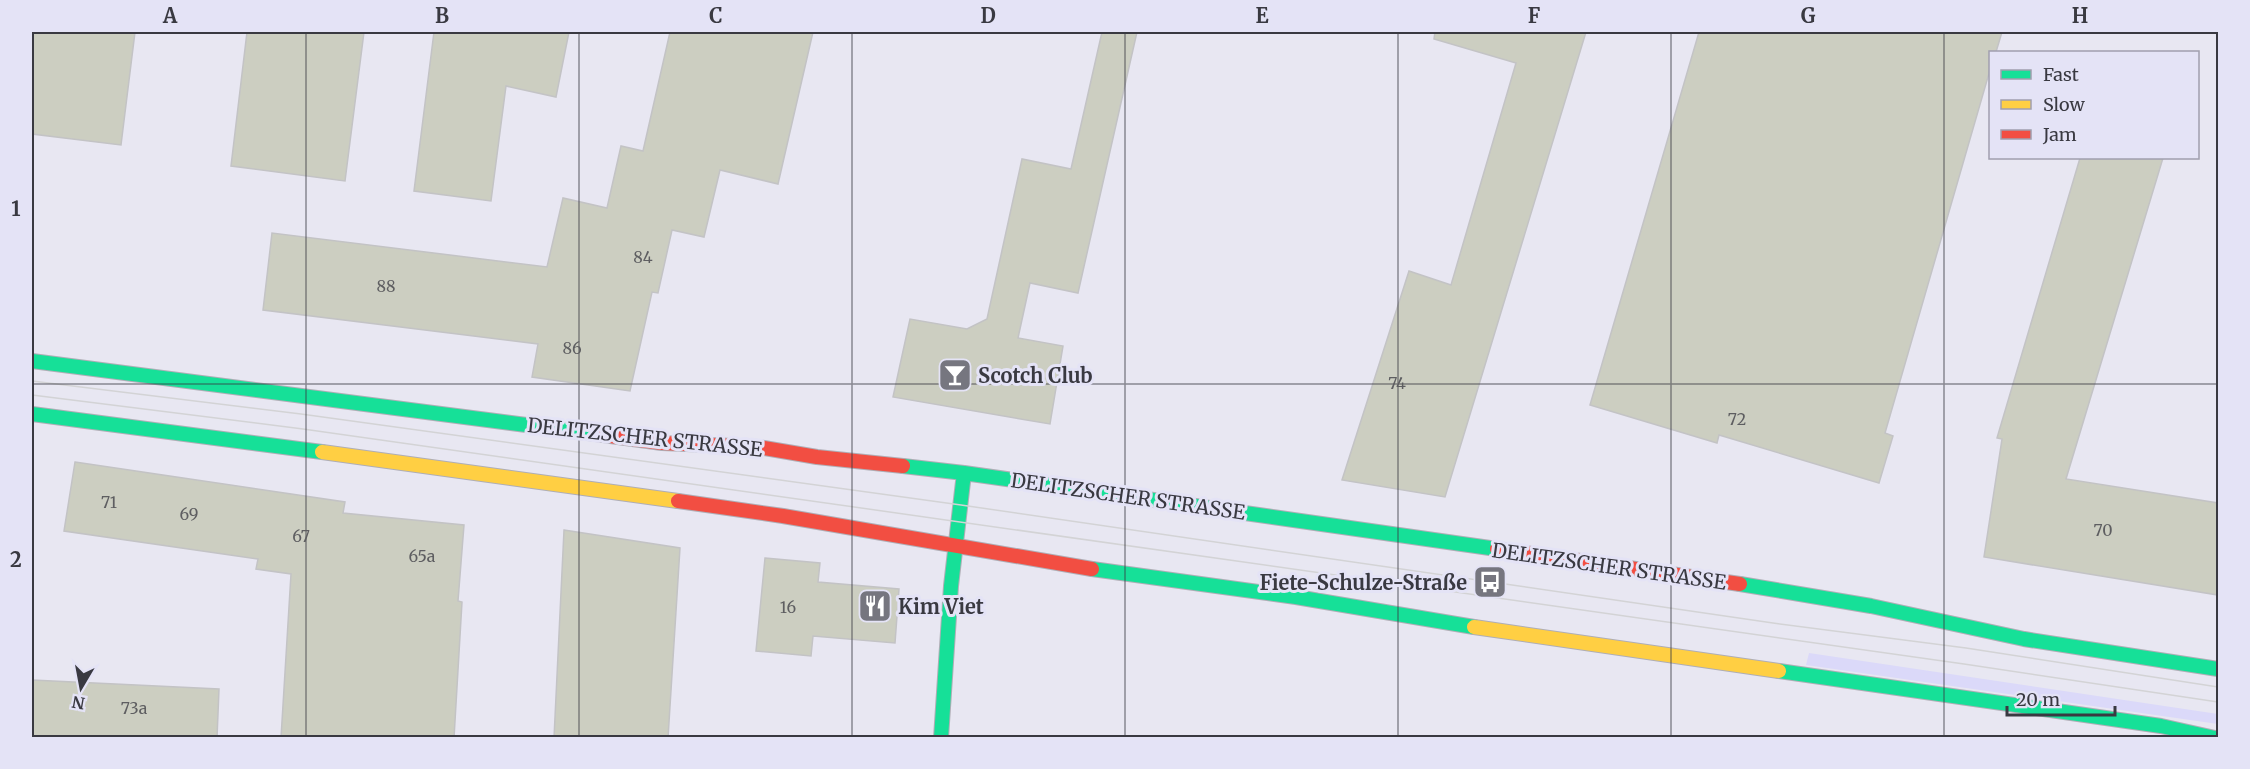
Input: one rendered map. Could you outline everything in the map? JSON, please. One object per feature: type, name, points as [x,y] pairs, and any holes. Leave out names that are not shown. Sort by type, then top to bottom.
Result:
[{"type":"main road","name":"DELITZSCHER STRASSE","points":[[32,361],[662,442],[758,447],[817,457],[964,473],[1778,589],[1871,606],[2024,639],[2218,669]]},
{"type":"main road","points":[[32,414],[489,474],[783,516],[1060,565],[1296,597],[1455,624],[2149,724],[2215,738]]},
{"type":"main road","points":[[941,738],[950,596],[964,473]]},
{"type":"shaded area","points":[[1809,653],[2218,714],[2218,724],[1806,665]]},
{"type":"building","points":[[32,32],[135,32],[121,145],[32,134]]},
{"type":"building","points":[[247,32],[364,32],[345,181],[231,166]]},
{"type":"building","points":[[434,32],[569,32],[556,97],[506,86],[491,201],[414,191]]},
{"type":"building","points":[[670,32],[813,32],[778,184],[720,170],[704,237],[672,230],[658,293],[652,292],[630,391],[532,377],[538,344],[263,310],[272,233],[547,267],[563,198],[607,208],[621,146],[643,151]]},
{"type":"building","points":[[1102,32],[1137,32],[1078,293],[1030,283],[1018,338],[1063,346],[1050,424],[893,397],[910,319],[967,329],[987,319],[1022,159],[1071,169]]},
{"type":"building","points":[[1435,32],[1586,32],[1445,497],[1342,480],[1409,271],[1451,285],[1516,63],[1434,39]]},
{"type":"building","points":[[1699,32],[2002,32],[1996,51],[1989,51],[1989,73],[1885,433],[1893,436],[1879,483],[1719,435],[1717,443],[1590,405]]},
{"type":"building","points":[[2080,159],[2163,159],[2066,479],[2218,503],[2218,595],[1984,557],[2002,439],[1997,438]]},
{"type":"building","points":[[75,462],[345,502],[343,513],[464,525],[458,601],[462,602],[454,738],[281,738],[291,574],[256,569],[258,559],[64,531]]},
{"type":"building","points":[[564,530],[680,548],[668,738],[554,738]]},
{"type":"building","points":[[765,558],[820,563],[818,582],[899,589],[895,643],[813,636],[811,656],[756,651]]},
{"type":"building","points":[[32,680],[219,689],[217,738],[32,738]]},
{"type":"tram line","points":[[32,381],[301,414],[961,505],[1773,623],[1966,648],[2218,687]]},
{"type":"tram line","points":[[32,395],[303,429],[2218,702]]},
{"type":"traffic: fast","points":[[32,361],[596,434]]},
{"type":"traffic: fast","points":[[32,414],[322,452]]},
{"type":"traffic: fast","points":[[903,466],[1497,549]]},
{"type":"traffic: fast","points":[[941,738],[951,586],[964,473]]},
{"type":"traffic: fast","points":[[1092,569],[1296,597],[1474,627]]},
{"type":"traffic: fast","points":[[1740,584],[1871,606],[2024,639],[2218,669]]},
{"type":"traffic: fast","points":[[1779,671],[2161,726],[2215,738]]},
{"type":"traffic: slow","points":[[322,452],[678,501]]},
{"type":"traffic: slow","points":[[1474,627],[1779,671]]},
{"type":"traffic: jam","points":[[596,434],[662,443],[758,447],[817,457],[903,466]]},
{"type":"traffic: jam","points":[[678,501],[783,516],[1092,569]]},
{"type":"traffic: jam","points":[[1497,549],[1740,584]]},
{"type":"place","name":"Scotch Club","points":[[955,375]]},
{"type":"place","name":"Fiete-Schulze-Straße","points":[[1490,582]]},
{"type":"place","name":"Kim Viet","points":[[875,606]]}]
